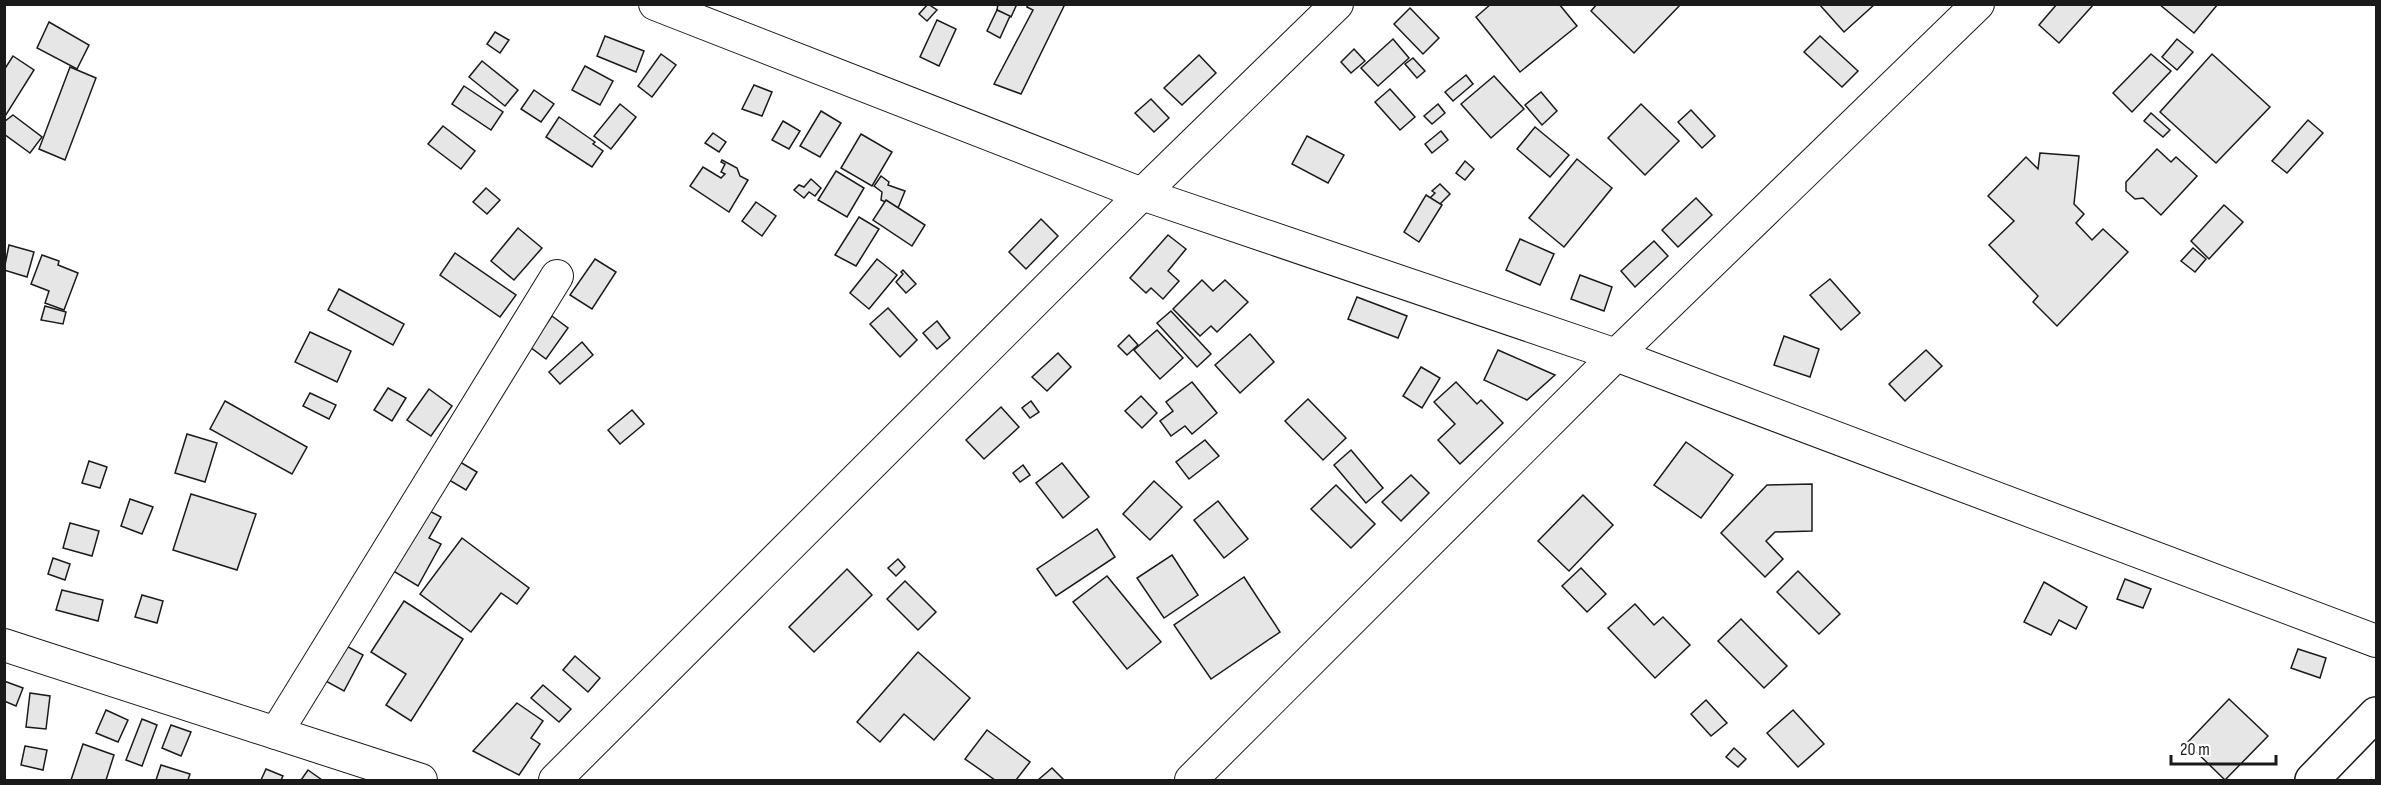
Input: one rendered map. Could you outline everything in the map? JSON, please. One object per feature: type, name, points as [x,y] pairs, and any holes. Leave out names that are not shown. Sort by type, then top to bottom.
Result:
[{"type":"street","points":[[655,4],[1142,194],[1616,355],[2376,641]]},
{"type":"street","points":[[555,780],[1142,194],[1337,4]]},
{"type":"street","points":[[1191,780],[1616,355],[1978,4]]},
{"type":"street","points":[[276,733],[556,276]]},
{"type":"street","points":[[4,645],[421,780]]},
{"type":"street","points":[[2312,780],[2376,714]]},
{"type":"building","points":[[928,4],[937,10],[927,21],[919,14]]},
{"type":"building","points":[[998,4],[1017,4],[1011,17],[997,10]]},
{"type":"building","points":[[1028,4],[1065,4],[1021,94],[994,84],[1033,10],[1027,7]]},
{"type":"building","points":[[1491,4],[1559,4],[1577,26],[1520,72],[1476,17]]},
{"type":"building","points":[[1597,4],[1681,4],[1634,53],[1591,11]]},
{"type":"building","points":[[1819,4],[1875,4],[1844,32]]},
{"type":"building","points":[[2057,4],[2094,4],[2059,43],[2039,25]]},
{"type":"building","points":[[2159,4],[2218,4],[2194,33]]},
{"type":"building","points":[[1410,8],[1439,38],[1423,54],[1394,24]]},
{"type":"building","points":[[997,10],[1010,16],[1000,38],[987,31]]},
{"type":"building","points":[[937,20],[956,29],[939,66],[920,57]]},
{"type":"building","points":[[49,22],[89,45],[77,69],[37,48]]},
{"type":"building","points":[[495,32],[509,40],[500,53],[487,44]]},
{"type":"building","points":[[605,36],[644,51],[636,72],[597,56]]},
{"type":"building","points":[[1820,36],[1858,71],[1842,87],[1804,52]]},
{"type":"building","points":[[1393,39],[1409,58],[1378,86],[1361,68]]},
{"type":"building","points":[[2177,39],[2193,52],[2177,70],[2162,57]]},
{"type":"building","points":[[1354,49],[1365,61],[1351,73],[1341,62]]},
{"type":"building","points":[[661,54],[676,65],[652,97],[638,86]]},
{"type":"building","points":[[2151,54],[2171,71],[2132,112],[2113,93]]},
{"type":"building","points":[[2212,54],[2270,107],[2216,163],[2160,112]]},
{"type":"building","points":[[1199,55],[1216,73],[1182,105],[1164,88]]},
{"type":"building","points":[[13,56],[34,70],[4,118],[4,70]]},
{"type":"building","points":[[1413,58],[1425,71],[1417,78],[1405,64]]},
{"type":"building","points":[[482,61],[518,90],[505,106],[469,77]]},
{"type":"building","points":[[585,66],[613,81],[600,105],[572,90]]},
{"type":"building","points":[[70,67],[96,78],[65,160],[39,149]]},
{"type":"building","points":[[1466,75],[1473,84],[1453,101],[1445,92]]},
{"type":"building","points":[[1494,76],[1524,109],[1491,138],[1461,104]]},
{"type":"building","points":[[754,85],[772,92],[762,116],[742,109]]},
{"type":"building","points":[[464,86],[503,112],[491,130],[452,104]]},
{"type":"building","points":[[1390,89],[1415,117],[1400,130],[1375,102]]},
{"type":"building","points":[[534,90],[554,104],[541,122],[521,109]]},
{"type":"building","points":[[1541,92],[1557,111],[1542,125],[1525,105]]},
{"type":"building","points":[[1151,99],[1169,118],[1154,132],[1135,113]]},
{"type":"building","points":[[620,104],[636,117],[611,149],[594,136]]},
{"type":"building","points":[[1438,104],[1445,113],[1432,124],[1424,116]]},
{"type":"building","points":[[1641,104],[1679,141],[1645,175],[1608,138]]},
{"type":"building","points":[[1691,110],[1715,136],[1702,148],[1678,122]]},
{"type":"building","points":[[821,111],[841,123],[820,157],[800,146]]},
{"type":"building","points":[[2151,113],[2170,130],[2163,137],[2144,121]]},
{"type":"building","points":[[13,115],[42,137],[30,153],[4,134],[4,122]]},
{"type":"building","points":[[559,117],[595,142],[593,144],[603,151],[592,167],[546,137]]},
{"type":"building","points":[[2308,120],[2323,133],[2287,173],[2272,161]]},
{"type":"building","points":[[783,121],[800,131],[789,149],[772,140]]},
{"type":"building","points":[[443,126],[475,151],[461,169],[428,144]]},
{"type":"building","points":[[1535,127],[1569,155],[1550,177],[1517,149]]},
{"type":"building","points":[[1441,131],[1448,140],[1432,153],[1425,144]]},
{"type":"building","points":[[713,133],[726,142],[719,152],[705,143]]},
{"type":"building","points":[[861,134],[892,152],[872,186],[841,168]]},
{"type":"building","points":[[1307,136],[1344,155],[1328,183],[1292,164]]},
{"type":"building","points":[[2157,149],[2171,162],[2176,157],[2197,176],[2161,215],[2143,198],[2135,199],[2126,191],[2126,182]]},
{"type":"building","points":[[2040,153],[2079,156],[2074,204],[2084,214],[2076,223],[2092,240],[2103,229],[2128,252],[2057,326],[2033,302],[2038,296],[1989,245],[2014,221],[1988,196],[2026,157],[2038,169]]},
{"type":"building","points":[[1577,159],[1612,188],[1564,247],[1529,218]]},
{"type":"building","points":[[722,160],[737,168],[740,176],[748,180],[729,212],[690,186],[703,167],[721,178],[725,174],[721,172],[725,164],[721,162]]},
{"type":"building","points":[[1465,161],[1474,169],[1465,180],[1456,173]]},
{"type":"building","points":[[836,171],[864,188],[847,217],[818,200]]},
{"type":"building","points":[[881,176],[889,182],[888,185],[905,191],[898,208],[881,200],[882,192],[874,186]]},
{"type":"building","points":[[811,179],[821,188],[815,196],[809,192],[804,198],[794,190],[799,185],[804,187]]},
{"type":"building","points":[[1440,184],[1450,194],[1439,205],[1430,198],[1435,193],[1432,191]]},
{"type":"building","points":[[486,188],[500,200],[487,214],[473,202]]},
{"type":"building","points":[[1426,195],[1442,205],[1419,242],[1404,232]]},
{"type":"building","points":[[1696,198],[1712,215],[1678,247],[1662,230]]},
{"type":"building","points":[[886,200],[925,225],[912,246],[873,220]]},
{"type":"building","points":[[756,202],[776,216],[762,236],[742,221]]},
{"type":"building","points":[[2224,205],[2243,222],[2209,259],[2191,241]]},
{"type":"building","points":[[859,217],[879,229],[856,266],[835,255]]},
{"type":"building","points":[[1041,219],[1058,236],[1026,269],[1009,252]]},
{"type":"building","points":[[518,228],[542,248],[514,280],[491,261]]},
{"type":"building","points":[[1168,235],[1186,249],[1168,271],[1179,281],[1163,299],[1151,288],[1146,293],[1130,278]]},
{"type":"building","points":[[1520,239],[1554,254],[1540,285],[1506,270]]},
{"type":"building","points":[[1654,241],[1668,256],[1635,287],[1621,271]]},
{"type":"building","points":[[9,245],[34,252],[27,277],[4,270]]},
{"type":"building","points":[[2193,248],[2206,259],[2195,272],[2181,261]]},
{"type":"building","points":[[455,253],[516,295],[500,317],[440,275]]},
{"type":"building","points":[[42,255],[59,261],[58,265],[78,273],[64,310],[45,303],[49,291],[31,284]]},
{"type":"building","points":[[595,259],[616,272],[592,309],[570,295]]},
{"type":"building","points":[[877,259],[897,275],[869,309],[850,293]]},
{"type":"building","points":[[903,270],[916,284],[906,293],[896,282],[903,274],[901,272]]},
{"type":"building","points":[[1580,275],[1612,287],[1604,311],[1571,299]]},
{"type":"building","points":[[1830,279],[1860,313],[1841,330],[1810,295]]},
{"type":"building","points":[[1202,280],[1213,291],[1225,280],[1248,302],[1217,332],[1211,326],[1200,336],[1173,309]]},
{"type":"building","points":[[339,289],[404,324],[393,345],[328,310]]},
{"type":"building","points":[[1357,297],[1407,316],[1398,338],[1348,319]]},
{"type":"building","points":[[45,306],[66,312],[63,324],[41,320]]},
{"type":"building","points":[[888,308],[917,340],[900,357],[870,324]]},
{"type":"building","points":[[1171,311],[1211,354],[1197,367],[1157,323]]},
{"type":"building","points":[[552,316],[568,328],[546,359],[530,347]]},
{"type":"building","points":[[937,321],[950,338],[937,349],[923,333]]},
{"type":"building","points":[[1157,330],[1183,358],[1160,379],[1134,350]]},
{"type":"building","points":[[310,332],[351,351],[337,382],[295,362]]},
{"type":"building","points":[[1250,334],[1274,362],[1240,393],[1215,365]]},
{"type":"building","points":[[1129,335],[1138,345],[1127,355],[1118,346]]},
{"type":"building","points":[[1784,336],[1819,349],[1810,377],[1774,365]]},
{"type":"building","points":[[582,342],[593,355],[560,384],[549,372]]},
{"type":"building","points":[[1498,350],[1555,375],[1527,400],[1484,380]]},
{"type":"building","points":[[1926,350],[1942,366],[1905,401],[1889,384]]},
{"type":"building","points":[[1058,353],[1071,367],[1047,391],[1032,377]]},
{"type":"building","points":[[1421,367],[1440,378],[1422,408],[1403,396]]},
{"type":"building","points":[[1192,382],[1217,413],[1192,434],[1185,426],[1171,436],[1160,421],[1173,411],[1166,402]]},
{"type":"building","points":[[1456,382],[1477,404],[1481,400],[1503,423],[1460,464],[1438,440],[1455,424],[1434,402]]},
{"type":"building","points":[[388,388],[406,398],[392,421],[374,410]]},
{"type":"building","points":[[429,389],[452,406],[431,436],[407,420]]},
{"type":"building","points":[[310,393],[336,405],[329,419],[303,406]]},
{"type":"building","points":[[1141,396],[1157,413],[1142,428],[1125,411]]},
{"type":"building","points":[[1308,399],[1346,438],[1323,460],[1285,421]]},
{"type":"building","points":[[225,401],[307,447],[292,474],[210,429]]},
{"type":"building","points":[[1031,401],[1039,412],[1030,418],[1022,408]]},
{"type":"building","points":[[1001,407],[1019,427],[984,459],[966,440]]},
{"type":"building","points":[[632,410],[644,424],[620,444],[608,430]]},
{"type":"building","points":[[187,434],[217,443],[205,482],[175,473]]},
{"type":"building","points":[[1205,440],[1219,456],[1189,479],[1176,462]]},
{"type":"building","points":[[1686,442],[1733,475],[1701,518],[1654,485]]},
{"type":"building","points":[[1351,450],[1383,488],[1366,503],[1334,465]]},
{"type":"building","points":[[455,459],[477,472],[466,490],[444,477]]},
{"type":"building","points":[[89,461],[107,467],[100,488],[82,483]]},
{"type":"building","points":[[1062,463],[1089,497],[1063,518],[1036,483]]},
{"type":"building","points":[[1023,465],[1030,475],[1020,482],[1013,473]]},
{"type":"building","points":[[1411,475],[1429,493],[1401,521],[1382,502]]},
{"type":"building","points":[[1154,481],[1182,507],[1150,540],[1123,514]]},
{"type":"building","points":[[1812,484],[1812,531],[1775,532],[1766,541],[1783,559],[1765,577],[1721,533],[1767,485]]},
{"type":"building","points":[[1336,485],[1375,524],[1351,548],[1311,509]]},
{"type":"building","points":[[191,494],[256,514],[237,570],[173,550]]},
{"type":"building","points":[[1583,495],[1613,525],[1569,571],[1538,541]]},
{"type":"building","points":[[130,499],[153,507],[142,534],[121,526]]},
{"type":"building","points":[[1218,501],[1248,539],[1224,558],[1194,520]]},
{"type":"building","points":[[424,508],[441,517],[429,538],[441,544],[418,586],[390,569]]},
{"type":"building","points":[[70,523],[99,531],[92,556],[63,548]]},
{"type":"building","points":[[1097,529],[1115,557],[1056,596],[1037,569]]},
{"type":"building","points":[[462,538],[529,588],[517,604],[501,593],[471,632],[420,594]]},
{"type":"building","points":[[1172,555],[1198,595],[1164,618],[1137,578]]},
{"type":"building","points":[[53,558],[70,564],[65,580],[48,574]]},
{"type":"building","points":[[898,559],[905,567],[896,576],[888,568]]},
{"type":"building","points":[[1581,568],[1606,594],[1587,612],[1562,586]]},
{"type":"building","points":[[847,569],[872,595],[814,652],[789,627]]},
{"type":"building","points":[[1798,571],[1840,614],[1819,634],[1777,592]]},
{"type":"building","points":[[1107,576],[1161,642],[1127,669],[1073,602]]},
{"type":"building","points":[[1244,577],[1280,632],[1211,679],[1174,625]]},
{"type":"building","points":[[2125,579],[2151,589],[2143,608],[2117,599]]},
{"type":"building","points":[[905,581],[936,612],[918,630],[887,599]]},
{"type":"building","points":[[2044,582],[2087,607],[2076,629],[2059,620],[2051,635],[2024,622]]},
{"type":"building","points":[[62,590],[103,600],[98,621],[56,610]]},
{"type":"building","points":[[142,595],[163,601],[157,623],[135,617]]},
{"type":"building","points":[[404,601],[463,639],[411,721],[386,705],[406,674],[371,652]]},
{"type":"building","points":[[1635,604],[1654,625],[1663,617],[1690,645],[1655,678],[1608,628]]},
{"type":"building","points":[[1741,619],[1787,666],[1764,688],[1718,641]]},
{"type":"building","points":[[341,643],[363,655],[344,691],[322,679]]},
{"type":"building","points":[[2298,649],[2326,658],[2320,678],[2291,668]]},
{"type":"building","points":[[918,652],[970,698],[934,740],[904,714],[880,742],[857,722]]},
{"type":"building","points":[[575,656],[600,678],[588,692],[563,670]]},
{"type":"building","points":[[4,681],[23,688],[16,706],[4,701]]},
{"type":"building","points":[[543,685],[571,709],[559,722],[531,698]]},
{"type":"building","points":[[30,693],[50,696],[46,729],[26,727]]},
{"type":"building","points":[[2229,699],[2268,736],[2225,780],[2187,743]]},
{"type":"building","points":[[1706,700],[1727,723],[1711,736],[1691,714]]},
{"type":"building","points":[[517,703],[543,721],[531,738],[540,744],[519,775],[473,751]]},
{"type":"building","points":[[106,710],[128,720],[118,742],[96,733]]},
{"type":"building","points":[[1793,710],[1824,744],[1798,767],[1767,733]]},
{"type":"building","points":[[142,719],[157,725],[142,766],[126,760]]},
{"type":"building","points":[[171,725],[191,732],[181,756],[162,748]]},
{"type":"building","points":[[987,730],[1030,762],[1016,780],[995,780],[965,759]]},
{"type":"building","points":[[83,744],[114,755],[106,780],[71,780]]},
{"type":"building","points":[[25,746],[47,750],[43,770],[21,765]]},
{"type":"building","points":[[1734,748],[1746,759],[1738,767],[1726,757]]},
{"type":"building","points":[[161,765],[190,774],[188,780],[156,780]]},
{"type":"building","points":[[1052,768],[1064,780],[1038,780]]},
{"type":"building","points":[[266,769],[283,776],[281,780],[261,780]]},
{"type":"building","points":[[308,770],[322,780],[301,780]]}]
